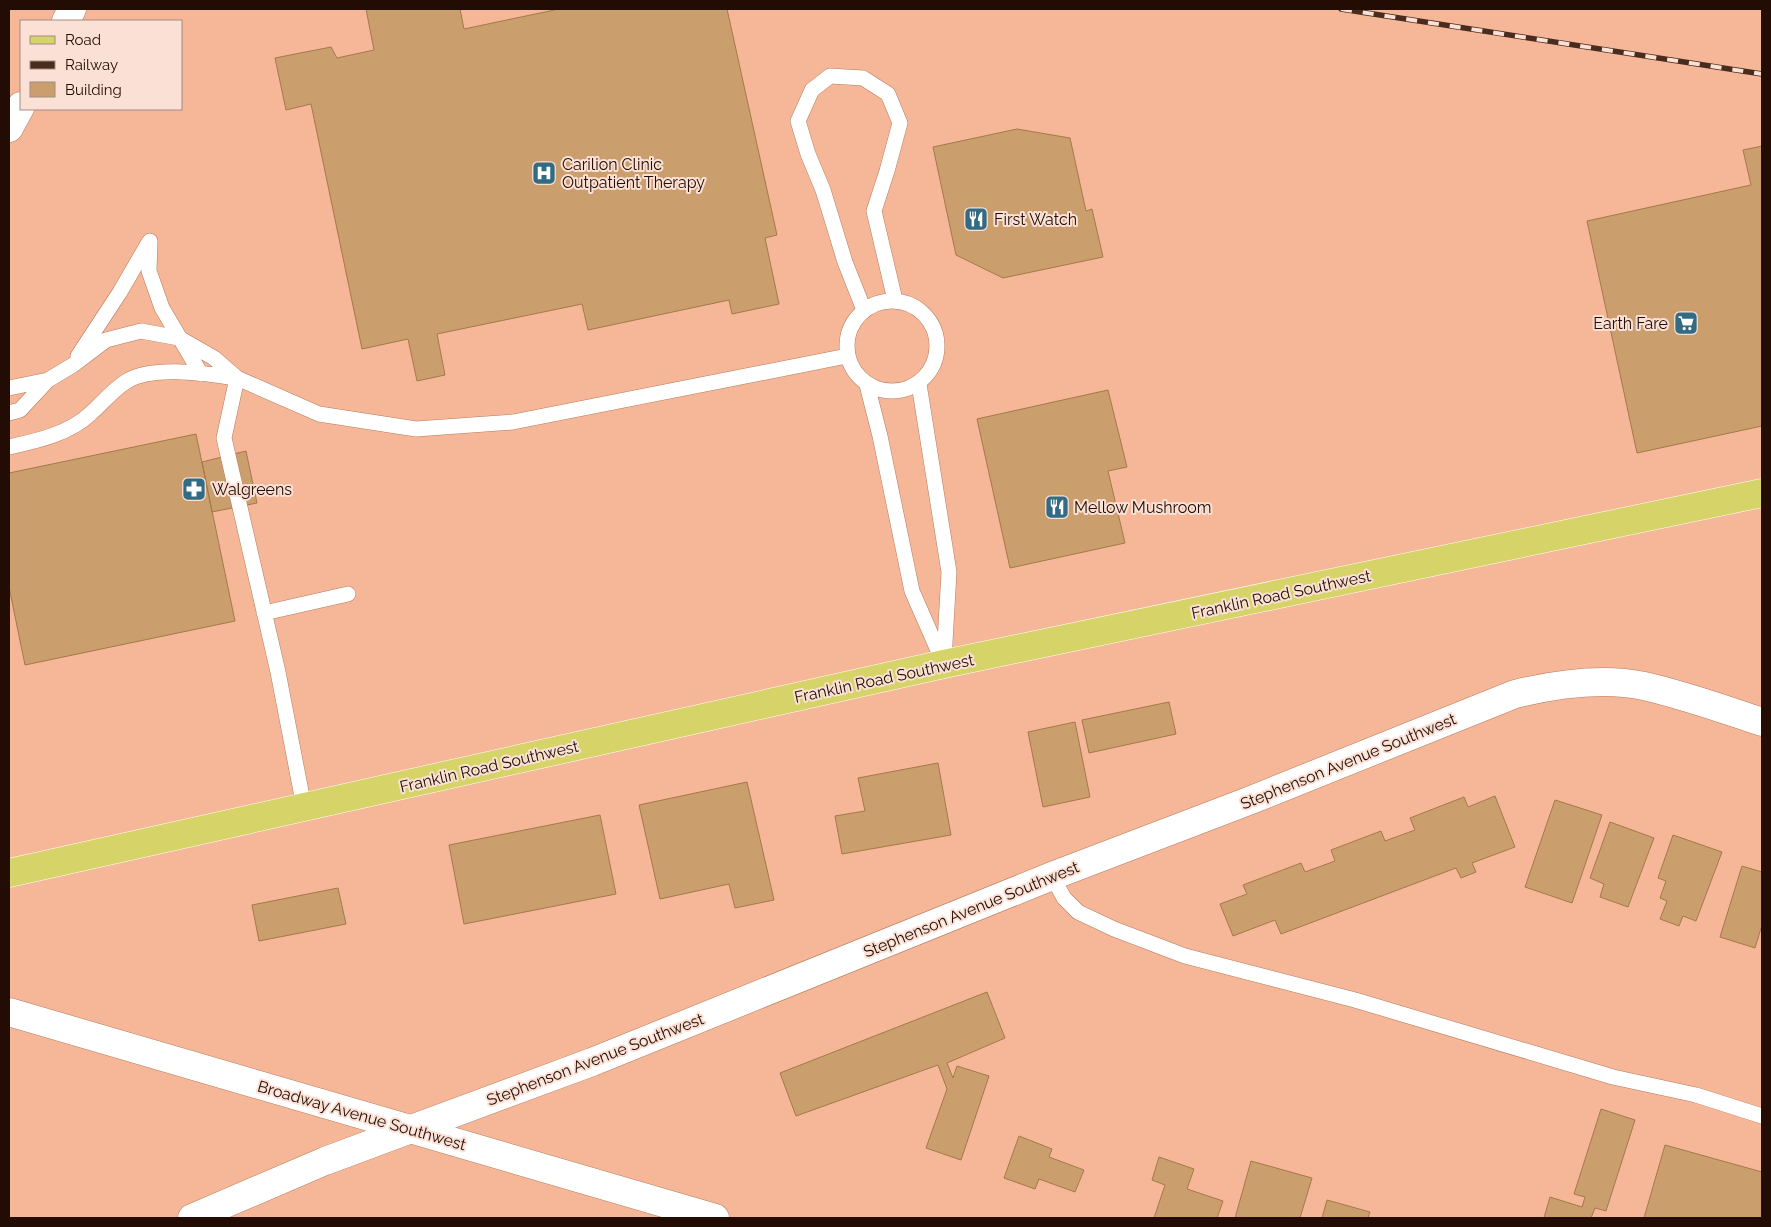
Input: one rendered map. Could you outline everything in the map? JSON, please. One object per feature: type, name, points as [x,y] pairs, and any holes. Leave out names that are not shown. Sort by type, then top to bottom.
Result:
[{"type":"main road","name":"Franklin Road Southwest","points":[[9,872],[944,664],[1762,493]]},
{"type":"street","points":[[9,128],[20,108]]},
{"type":"street","name":"Stephenson Avenue Southwest","points":[[192,1218],[325,1162],[592,1062],[1052,876],[1246,802],[1515,694],[1551,685],[1597,682],[1643,686],[1705,703],[1762,722]]},
{"type":"street","name":"Broadway Avenue Southwest","points":[[9,1012],[715,1218]]},
{"type":"lane","points":[[864,310],[845,262],[824,190],[808,154],[798,121],[812,90],[830,76],[863,78],[888,94],[900,122],[888,171],[874,211],[895,300]]},
{"type":"lane","points":[[73,365],[150,241],[149,272],[162,308],[201,374]]},
{"type":"lane","points":[[895,300],[913,306],[928,317],[936,334],[938,352],[932,370],[919,384],[903,391],[884,392],[867,385],[854,372],[847,356],[846,339],[852,323],[864,310],[878,303],[895,300]]},
{"type":"lane","points":[[9,413],[20,410],[48,380],[73,365],[106,340],[141,331],[179,338],[214,358],[237,378],[319,414],[416,430],[514,422],[847,356]]},
{"type":"lane","points":[[9,447],[70,429],[90,415],[107,396],[128,380],[156,372],[237,378]]},
{"type":"lane","points":[[237,378],[224,438],[278,672],[304,807]]},
{"type":"lane","points":[[9,388],[48,380]]},
{"type":"lane","points":[[919,384],[949,572],[944,664]]},
{"type":"lane","points":[[867,385],[880,436],[912,592],[944,664]]},
{"type":"lane","points":[[264,613],[348,594]]},
{"type":"lane","points":[[1052,876],[1064,898],[1078,912],[1114,929],[1185,956],[1355,1000],[1614,1078],[1696,1095],[1762,1116]]},
{"type":"building","name":"Carilion Clinic Outpatient Therapy","points":[[366,9],[460,9],[464,29],[559,9],[727,9],[777,235],[765,238],[779,304],[732,314],[729,300],[588,330],[582,304],[437,334],[445,375],[417,381],[408,339],[362,349],[311,104],[286,110],[275,58],[331,47],[337,58],[374,50]]},
{"type":"building","points":[[1017,129],[1070,138],[1086,211],[1092,209],[1103,257],[1003,278],[956,255],[933,147]]},
{"type":"building","name":"Earth Fare","points":[[1762,146],[1762,426],[1637,453],[1587,221],[1751,185],[1743,150]]},
{"type":"building","name":"Mellow Mushroom","points":[[1108,390],[1127,467],[1108,471],[1125,543],[1010,568],[977,419]]},
{"type":"building","name":"Walgreens","points":[[196,434],[235,621],[25,665],[9,587],[9,473]]},
{"type":"building","points":[[246,451],[257,503],[212,512],[202,462]]},
{"type":"building","points":[[1169,702],[1176,734],[1089,753],[1082,720]]},
{"type":"building","points":[[1075,722],[1090,797],[1043,807],[1028,732]]},
{"type":"building","points":[[938,763],[951,835],[842,854],[835,816],[865,811],[858,778]]},
{"type":"building","points":[[747,782],[774,900],[735,908],[729,884],[660,899],[639,805]]},
{"type":"building","points":[[1495,796],[1515,847],[1472,863],[1476,872],[1461,878],[1456,868],[1281,934],[1275,920],[1233,936],[1220,904],[1247,894],[1243,885],[1301,863],[1305,872],[1335,861],[1331,850],[1381,831],[1385,841],[1415,830],[1410,818],[1464,797],[1468,807]]},
{"type":"building","points":[[1555,800],[1602,815],[1572,903],[1525,887]]},
{"type":"building","points":[[600,815],[616,894],[464,924],[449,845]]},
{"type":"building","points":[[1610,822],[1654,838],[1628,907],[1600,897],[1604,884],[1590,878]]},
{"type":"building","points":[[1673,835],[1722,852],[1696,921],[1683,916],[1679,926],[1660,919],[1667,901],[1660,898],[1666,881],[1658,878]]},
{"type":"building","points":[[1742,866],[1762,872],[1762,925],[1755,948],[1720,937]]},
{"type":"building","points":[[338,888],[346,924],[259,941],[252,905]]},
{"type":"building","points":[[987,992],[1005,1038],[947,1063],[953,1078],[957,1066],[989,1076],[961,1160],[926,1148],[947,1089],[938,1065],[796,1116],[780,1073]]},
{"type":"building","points":[[1601,1109],[1635,1120],[1606,1211],[1595,1208],[1591,1218],[1544,1218],[1550,1197],[1582,1207],[1585,1197],[1574,1194]]},
{"type":"building","points":[[1019,1136],[1052,1149],[1049,1157],[1084,1170],[1075,1192],[1039,1179],[1035,1189],[1004,1178]]},
{"type":"building","points":[[1665,1145],[1762,1172],[1762,1218],[1644,1218]]},
{"type":"building","points":[[1159,1157],[1194,1169],[1187,1189],[1223,1201],[1217,1218],[1154,1218],[1165,1185],[1152,1180]]},
{"type":"building","points":[[1251,1161],[1312,1178],[1300,1218],[1235,1218]]},
{"type":"building","points":[[1327,1200],[1370,1212],[1368,1218],[1322,1218]]},
{"type":"railway","points":[[1341,9],[1762,74]]},
{"type":"place","name":"Carilion Clinic Outpatient Therapy","points":[[544,173]]},
{"type":"place","name":"First Watch","points":[[976,219]]},
{"type":"place","name":"Earth Fare","points":[[1686,323]]},
{"type":"place","name":"Walgreens","points":[[194,489]]},
{"type":"place","name":"Mellow Mushroom","points":[[1057,507]]}]
